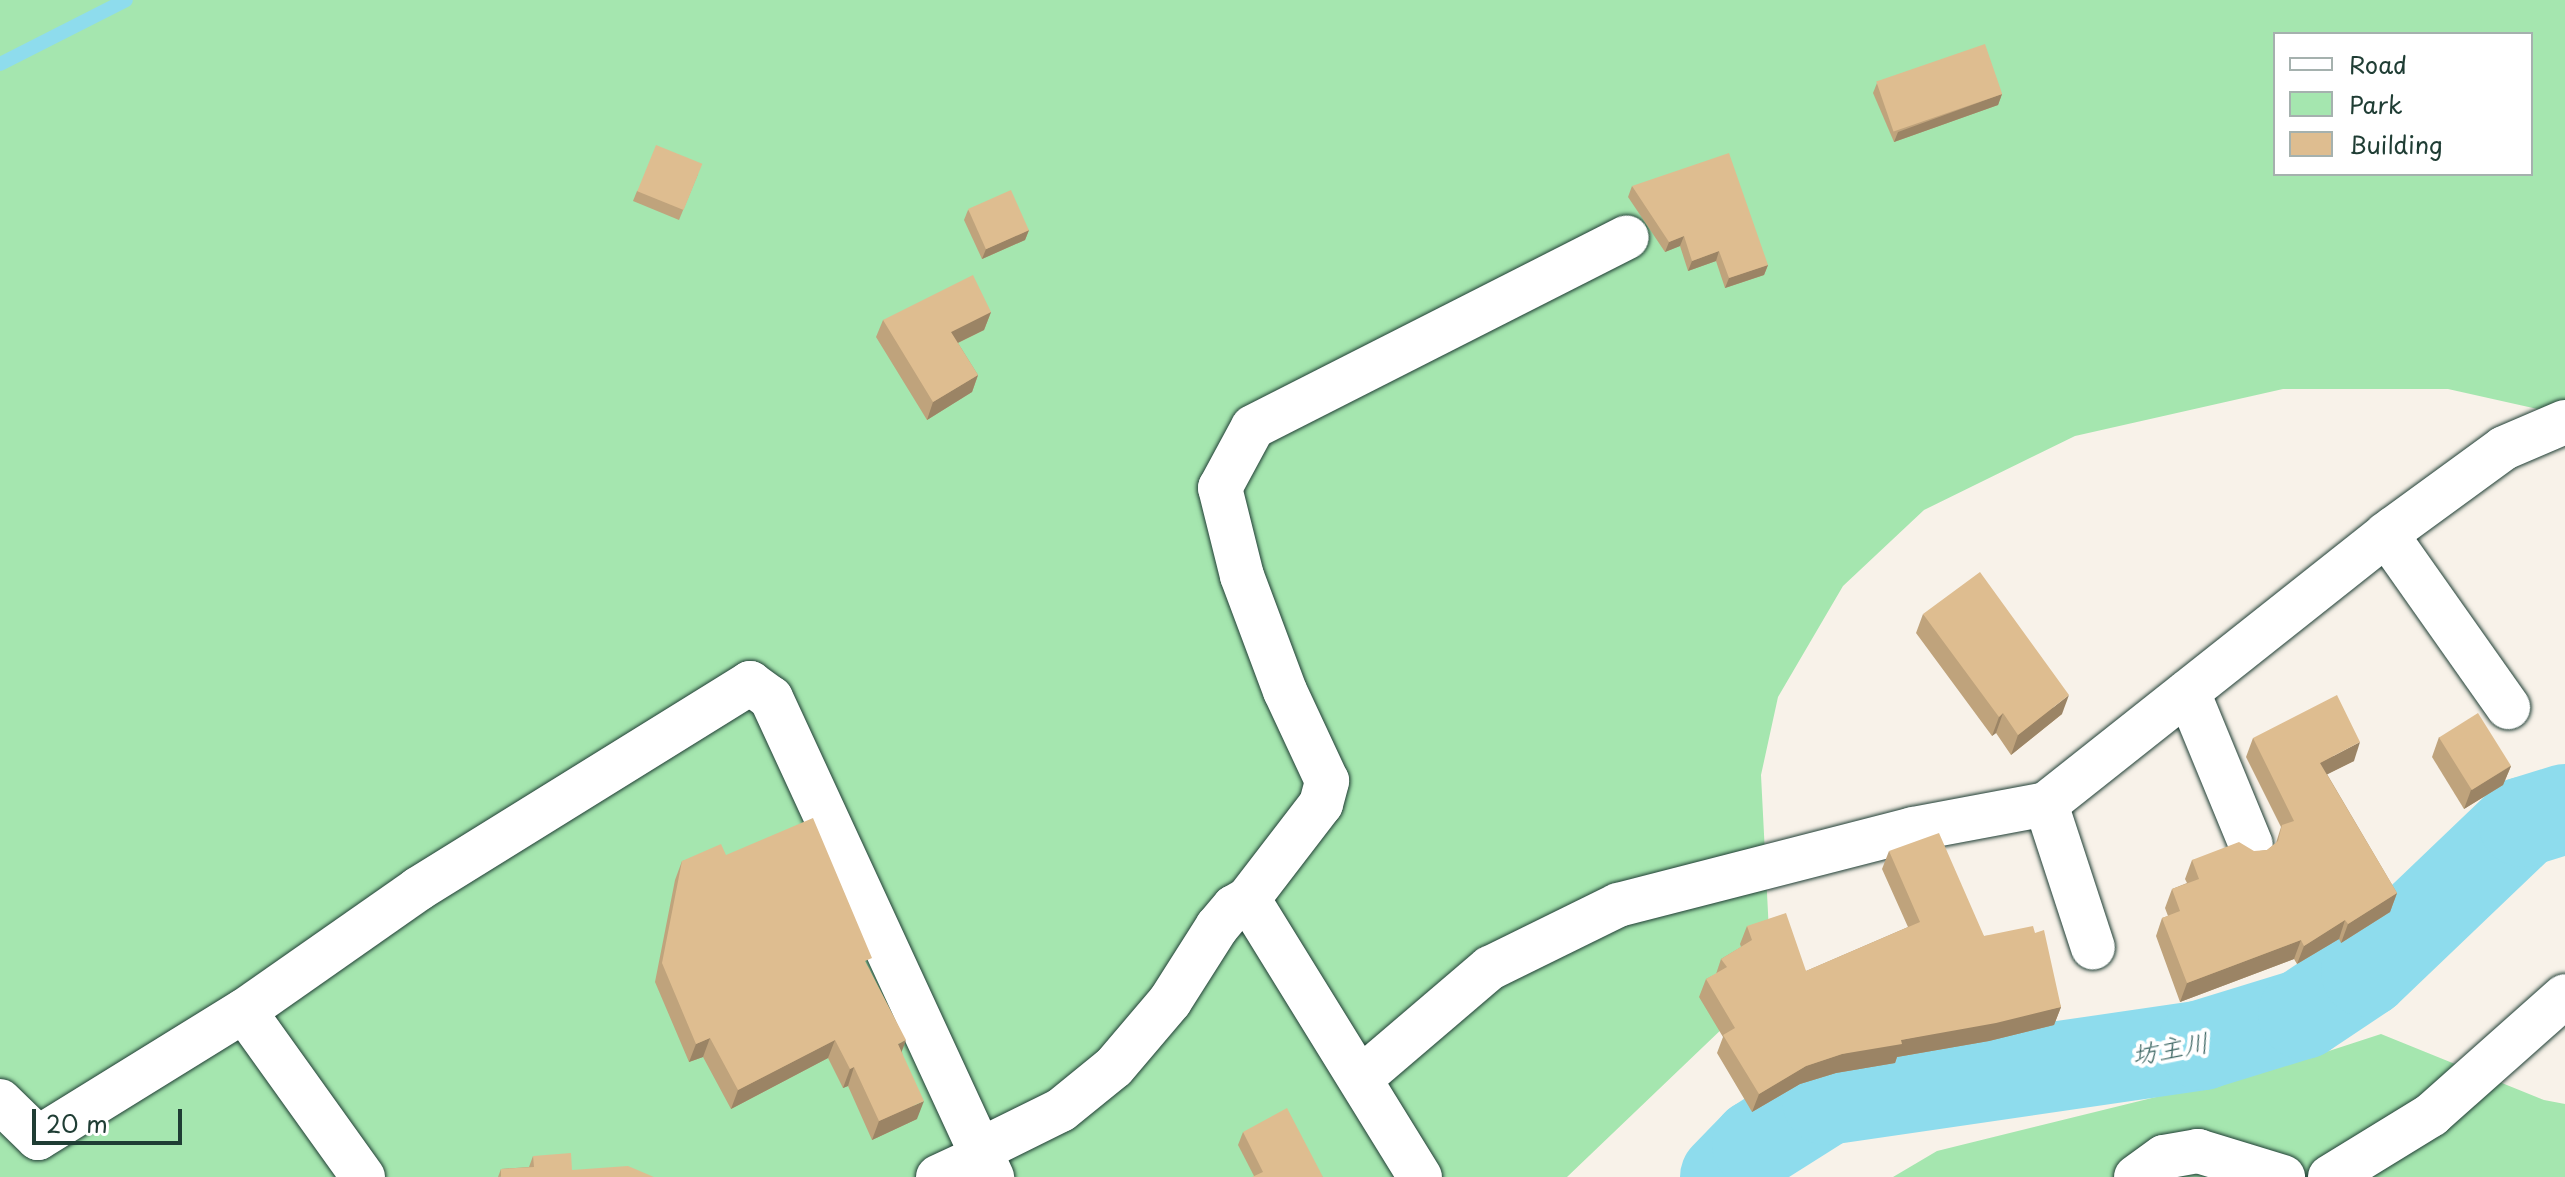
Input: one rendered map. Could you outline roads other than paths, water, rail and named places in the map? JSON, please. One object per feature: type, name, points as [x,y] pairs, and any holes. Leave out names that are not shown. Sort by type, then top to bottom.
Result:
[{"type":"street","points":[[938,1177],[985,1161],[1061,1110],[1114,1067],[1170,1001],[1217,927],[1234,907],[1248,899],[1321,804],[1327,781],[1285,691],[1242,576],[1220,488],[1253,427],[1627,237]]},
{"type":"street","points":[[1361,1078],[1490,968],[1618,905],[1913,829],[2046,804],[2386,534],[2504,448],[2565,422]]},
{"type":"street","points":[[2386,534],[2508,707]]},
{"type":"street","points":[[0,1101],[38,1138],[244,1011],[418,889],[750,683],[771,698],[985,1161]]},
{"type":"street","points":[[2188,692],[2251,845]]},
{"type":"street","points":[[2046,804],[2093,948]]},
{"type":"street","points":[[1248,899],[1420,1177]]},
{"type":"street","points":[[2330,1177],[2431,1115],[2565,996]]},
{"type":"street","points":[[244,1011],[363,1177]]},
{"type":"street","points":[[2136,1177],[2164,1157],[2198,1151],[2283,1177]]},
{"type":"waterway","points":[[0,64],[126,0]]},
{"type":"waterway","name":"坊主川","points":[[1725,1177],[1757,1144],[1827,1100],[2202,1045],[2303,1014],[2366,972],[2523,822],[2565,809]]}]
